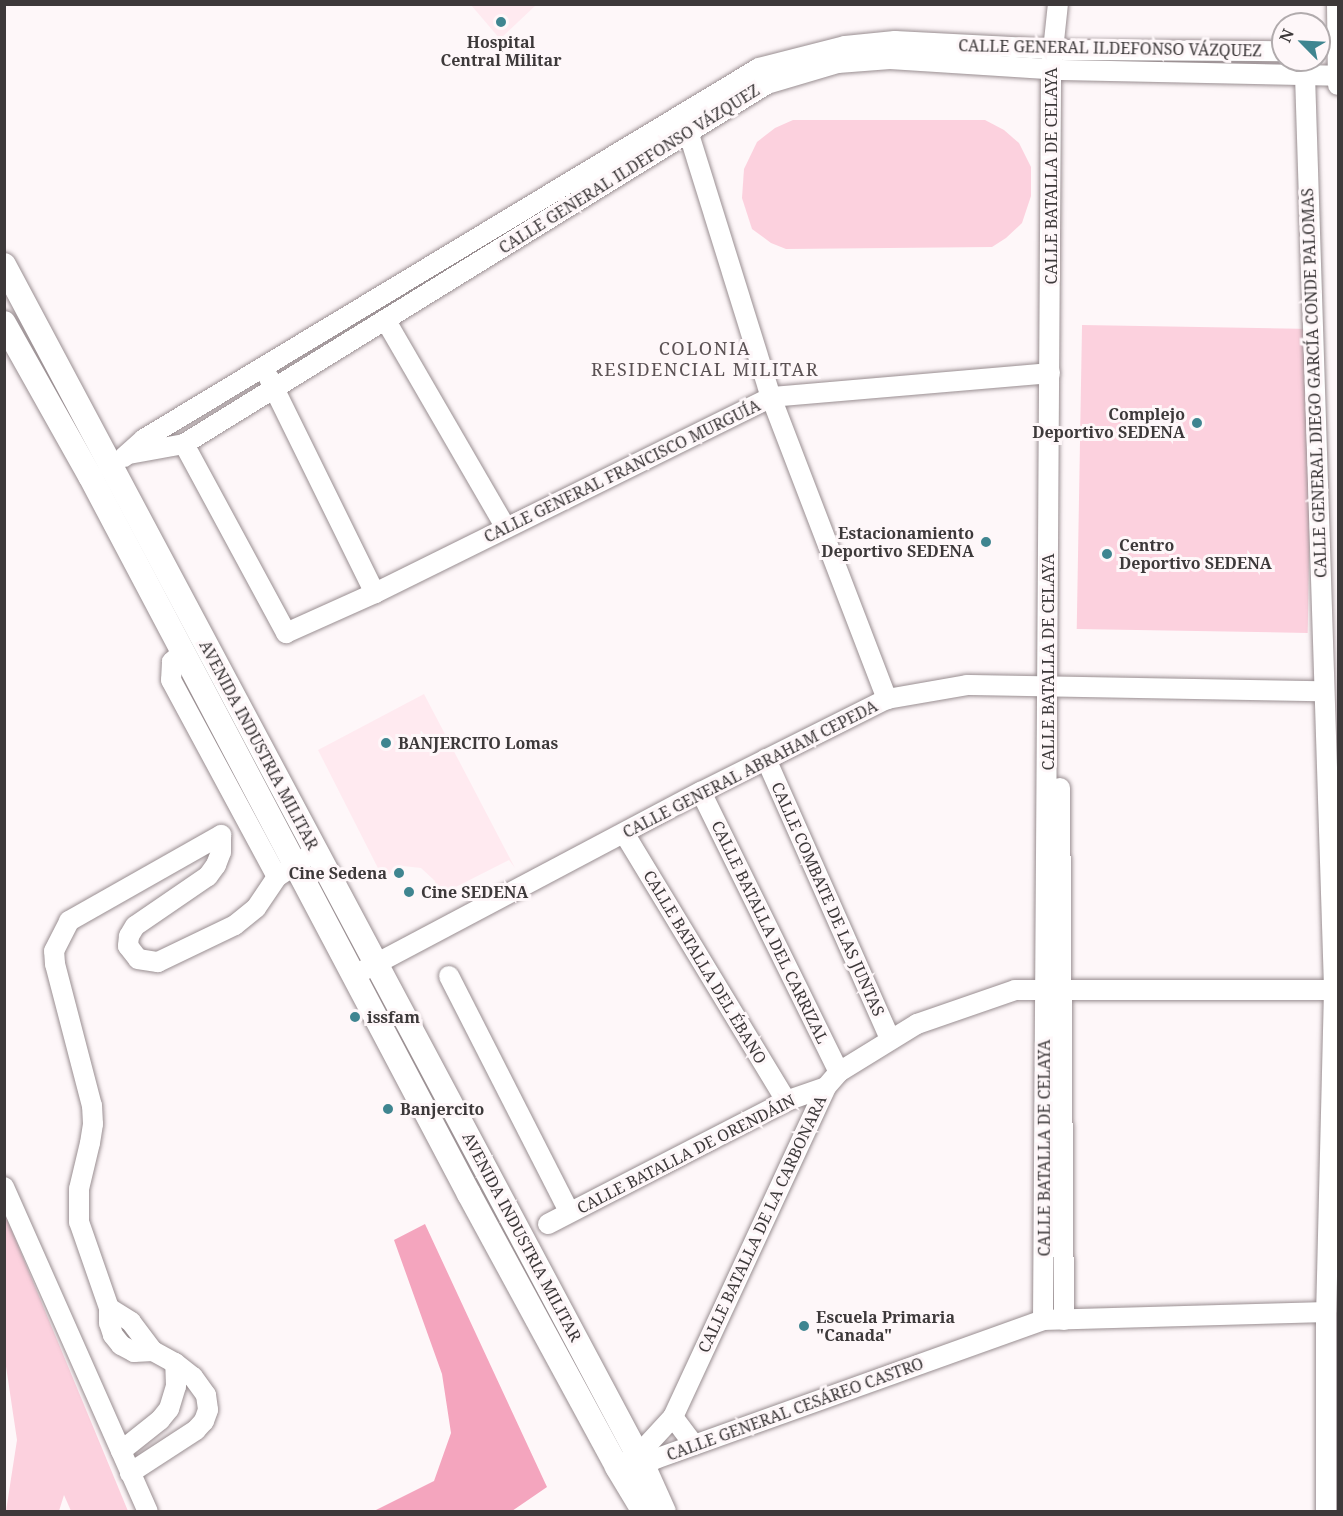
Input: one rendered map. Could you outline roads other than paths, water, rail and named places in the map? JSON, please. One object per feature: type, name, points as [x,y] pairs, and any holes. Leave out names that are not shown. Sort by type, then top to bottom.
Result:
[{"type":"main road","name":"AVENIDA INDUSTRIA MILITAR","points":[[4,265],[120,460],[316,851],[630,1466],[644,1512]]},
{"type":"main road","name":"AVENIDA INDUSTRIA MILITAR","points":[[4,323],[90,476],[183,652],[285,870],[353,976],[630,1466],[664,1512]]},
{"type":"street","name":"CALLE BATALLA DE CELAYA","points":[[1054,685],[1050,373],[1058,4]]},
{"type":"street","name":"CALLE BATALLA DE CELAYA","points":[[1058,49],[1069,4]]},
{"type":"street","points":[[1337,4],[1331,51],[1338,79]]},
{"type":"street","name":"CALLE GENERAL ILDEFONSO VÁZQUEZ","points":[[90,476],[148,446],[264,367],[759,68],[845,46],[895,41],[1058,49],[1271,51]]},
{"type":"street","name":"CALLE GENERAL ILDEFONSO VÁZQUEZ","points":[[148,446],[184,444],[767,84],[838,63],[890,59],[1056,69],[1305,75],[1338,79]]},
{"type":"street","name":"CALLE BATALLA DE CELAYA","points":[[1043,1320],[1053,990],[1056,69]]},
{"type":"street","name":"CALLE GENERAL DIEGO GARCÍA CONDE PALOMAS","points":[[1305,75],[1334,990],[1326,1312],[1326,1512]]},
{"type":"street","points":[[688,131],[771,397],[887,699]]},
{"type":"street","points":[[386,321],[506,528]]},
{"type":"street","points":[[264,367],[375,593]]},
{"type":"street","name":"CALLE GENERAL FRANCISCO MURGUÍA","points":[[184,444],[286,633],[375,593],[771,397],[1050,373]]},
{"type":"street","name":"CALLE GENERAL ABRAHAM CEPEDA","points":[[353,976],[702,792],[887,699],[967,685],[1324,691]]},
{"type":"street","name":"CALLE COMBATE DE LAS JUNTAS","points":[[766,759],[890,1039]]},
{"type":"street","name":"CALLE BATALLA DEL CARRIZAL","points":[[702,792],[839,1072]]},
{"type":"street","name":"CALLE BATALLA DEL ÉBANO","points":[[624,833],[786,1101]]},
{"type":"street","points":[[130,1473],[196,1430],[204,1421],[208,1410],[206,1395],[193,1377],[175,1363],[153,1351],[131,1322],[109,1308],[79,1222],[79,1189],[93,1124],[92,1106],[55,964],[54,951],[58,938],[69,921],[222,835],[218,859],[208,876],[135,926],[129,936],[128,946],[131,953],[138,959],[158,962],[235,925],[256,908],[285,870],[316,851]]},
{"type":"street","points":[[449,976],[569,1212]]},
{"type":"street","name":"CALLE BATALLA DE LA CARBONARA","points":[[630,1466],[673,1417],[826,1087],[839,1072],[917,1024],[1015,990],[1334,990]]},
{"type":"street","name":"CALLE BATALLA DE CELAYA","points":[[1053,990],[1064,1320]]},
{"type":"street","name":"CALLE BATALLA DE ORENDÁIN","points":[[548,1224],[786,1101],[826,1087]]},
{"type":"street","points":[[4,1187],[148,1512]]},
{"type":"street","name":"CALLE GENERAL CESÁREO CASTRO","points":[[630,1466],[688,1448],[1043,1320],[1326,1312]]},
{"type":"street","points":[[121,1451],[160,1420],[169,1409],[176,1386],[175,1363]]},
{"type":"street","points":[[673,1417],[688,1448]]},
{"type":"place","name":"Hospital Central Militar","points":[[501,22]]},
{"type":"place","name":"Complejo Deportivo SEDENA","points":[[1197,423]]},
{"type":"place","name":"Estacionamiento Deportivo SEDENA","points":[[986,542]]},
{"type":"place","name":"Centro Deportivo SEDENA","points":[[1107,554]]},
{"type":"place","name":"BANJERCITO Lomas","points":[[386,743]]},
{"type":"place","name":"Cine Sedena","points":[[399,873]]},
{"type":"place","name":"Cine SEDENA","points":[[409,892]]},
{"type":"place","name":"issfam","points":[[355,1017]]},
{"type":"place","name":"Banjercito","points":[[388,1109]]},
{"type":"place","name":"Escuela Primaria \"Canada\"","points":[[804,1326]]},
{"type":"district","name":"COLONIA RESIDENCIAL MILITAR","points":[[705,359]]}]
